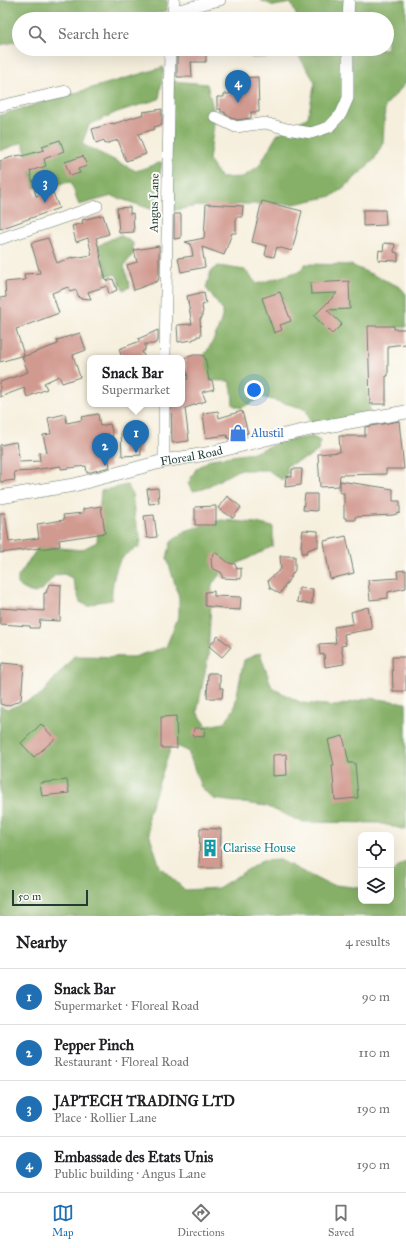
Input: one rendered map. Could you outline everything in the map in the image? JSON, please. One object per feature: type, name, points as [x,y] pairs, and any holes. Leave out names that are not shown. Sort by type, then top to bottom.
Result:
[{"type":"main road","name":"Floreal Road","points":[[0,497],[74,485],[164,461],[206,454],[316,428],[406,412]]},
{"type":"street","points":[[173,10],[220,0]]},
{"type":"street","points":[[348,12],[349,0]]},
{"type":"street","name":"Angus Lane","points":[[165,355],[170,56]]},
{"type":"street","points":[[215,117],[236,127],[265,123],[311,133],[329,127],[341,114],[348,98],[348,56]]},
{"type":"street","points":[[0,106],[66,91]]},
{"type":"street","points":[[0,239],[97,206]]},
{"type":"street","points":[[164,407],[164,461]]},
{"type":"green space","points":[[0,0],[167,0],[167,11],[162,12],[12,12],[12,42],[0,45]]},
{"type":"green space","points":[[260,0],[406,0],[406,83],[385,106],[383,143],[374,160],[347,185],[332,196],[294,204],[242,204],[211,207],[197,206],[170,211],[172,81],[207,84],[215,117],[209,160],[221,178],[243,177],[259,166],[277,135],[308,117],[315,82],[299,56],[394,56],[394,12],[295,12],[291,3],[274,6]]},
{"type":"green space","points":[[251,56],[287,56],[287,57],[251,58]]},
{"type":"green space","points":[[164,67],[159,99],[117,112],[89,125],[82,144],[136,171],[162,162],[154,210],[112,196],[79,205],[71,182],[34,188],[23,142],[0,151],[0,115]]},
{"type":"green space","points":[[120,235],[133,243],[133,254],[124,266],[130,287],[123,290],[116,274],[105,276],[106,267],[100,260],[103,257],[95,248]]},
{"type":"green space","points":[[305,264],[351,265],[400,287],[406,294],[406,327],[383,328],[369,339],[367,396],[371,415],[311,424],[306,409],[262,397],[241,408],[233,405],[232,389],[229,381],[190,380],[185,373],[205,355],[215,337],[221,319],[223,311],[206,288],[211,271],[218,266],[245,270],[257,284],[300,271]]},
{"type":"green space","points":[[313,437],[320,441],[319,450],[311,456],[286,466],[288,473],[282,480],[268,470],[238,470],[203,489],[193,491],[188,484],[196,469],[211,459],[253,453],[286,440]]},
{"type":"green space","points":[[127,485],[132,493],[135,520],[141,538],[139,547],[125,555],[116,569],[112,589],[112,600],[98,602],[88,606],[80,602],[72,578],[64,574],[55,575],[43,589],[35,593],[27,591],[18,585],[18,577],[39,546],[81,550],[97,542],[101,491]]},
{"type":"green space","points":[[221,520],[256,523],[273,527],[273,546],[223,571],[212,584],[208,657],[197,712],[207,726],[224,723],[234,709],[244,660],[260,653],[272,688],[302,703],[336,706],[370,698],[406,703],[406,830],[379,823],[302,822],[266,806],[213,799],[201,787],[188,751],[172,744],[148,815],[149,833],[160,867],[185,890],[218,888],[262,861],[280,860],[327,884],[358,888],[358,904],[394,904],[394,871],[406,861],[406,916],[0,916],[0,706],[8,709],[40,696],[74,656],[134,657],[166,647],[179,615],[179,597],[167,558],[171,542],[185,531]]},
{"type":"building","points":[[177,56],[206,56],[206,62],[191,62],[192,77],[177,77]]},
{"type":"building","points":[[258,77],[259,112],[251,112],[251,118],[237,120],[225,114],[225,112],[221,112],[221,109],[217,109],[217,97],[224,97],[224,94],[230,94],[230,86],[236,86],[236,78]]},
{"type":"building","points":[[162,109],[162,125],[154,127],[155,129],[138,134],[146,154],[126,161],[118,140],[105,144],[104,140],[96,143],[92,129],[144,114],[143,112]]},
{"type":"building","points":[[60,140],[64,151],[44,159],[46,166],[30,171],[36,196],[52,190],[59,208],[0,229],[0,161],[15,156],[22,156],[44,150],[42,146]]},
{"type":"building","points":[[83,156],[87,166],[78,169],[80,173],[70,176],[65,162]]},
{"type":"building","points":[[262,201],[302,211],[292,251],[277,247],[274,257],[265,255],[267,246],[252,242]]},
{"type":"building","points":[[206,204],[243,206],[242,217],[236,217],[236,233],[232,233],[224,255],[202,247],[205,267],[181,272],[178,258],[193,256],[191,244],[185,242],[204,238]]},
{"type":"building","points":[[130,207],[130,214],[133,213],[134,232],[119,233],[117,208]]},
{"type":"building","points":[[363,210],[385,210],[386,225],[363,226]]},
{"type":"building","points":[[174,214],[181,214],[181,238],[174,239]]},
{"type":"building","points":[[103,215],[109,234],[96,238],[106,281],[113,279],[117,290],[109,294],[107,286],[88,292],[91,299],[79,298],[76,290],[70,292],[68,287],[52,293],[59,313],[16,329],[24,355],[0,362],[0,298],[6,297],[5,282],[25,280],[24,274],[40,273],[31,243],[48,238],[57,263],[72,257],[92,255],[88,238],[76,242],[72,226],[83,223],[82,220]]},
{"type":"building","points":[[384,243],[395,244],[394,252],[398,253],[398,261],[378,260],[379,250],[383,251]]},
{"type":"building","points":[[159,246],[158,281],[134,290],[127,265],[137,262],[134,250]]},
{"type":"building","points":[[349,281],[350,309],[327,310],[342,324],[332,334],[314,316],[337,293],[311,294],[310,283]]},
{"type":"building","points":[[204,292],[206,304],[202,305],[203,312],[202,318],[200,318],[201,336],[197,336],[197,338],[193,340],[178,342],[177,325],[192,324],[187,296]]},
{"type":"building","points":[[280,292],[291,321],[280,325],[282,330],[274,333],[262,298]]},
{"type":"building","points":[[368,326],[394,326],[394,329],[406,329],[406,344],[388,346],[386,404],[370,404]]},
{"type":"building","points":[[158,330],[158,341],[154,344],[145,344],[145,350],[142,352],[144,355],[121,355],[119,349],[140,341],[138,339]]},
{"type":"building","points":[[80,333],[86,350],[73,355],[80,377],[62,383],[59,376],[44,383],[47,389],[27,397],[24,388],[0,397],[0,382],[28,372],[22,357],[58,344],[57,340]]},
{"type":"building","points":[[194,355],[202,355],[205,357],[209,381],[212,380],[214,389],[202,392],[206,401],[185,408],[189,441],[172,443],[171,407],[185,407],[185,379],[188,379],[185,358]]},
{"type":"building","points":[[218,411],[219,418],[242,411],[248,433],[228,439],[227,435],[206,438],[203,413]]},
{"type":"building","points":[[65,414],[67,423],[82,420],[81,417],[98,414],[100,426],[110,424],[113,436],[105,438],[110,467],[87,473],[86,466],[61,469],[61,466],[33,471],[14,472],[15,480],[0,482],[0,445],[16,442],[20,462],[40,461],[39,453],[47,452],[43,435],[51,434],[48,418]]},
{"type":"building","points":[[399,421],[404,469],[386,469],[386,474],[340,475],[339,486],[320,487],[318,454],[340,452],[339,436],[365,436],[365,427]]},
{"type":"building","points":[[140,430],[141,455],[122,456],[121,431]]},
{"type":"building","points":[[292,469],[302,469],[301,485],[285,487],[286,476],[292,477]]},
{"type":"building","points":[[340,481],[393,489],[393,501],[400,501],[400,513],[393,515],[355,517],[355,520],[346,520],[346,518],[344,518],[344,493],[340,493]]},
{"type":"building","points":[[158,488],[159,503],[149,504],[147,489]]},
{"type":"building","points":[[305,494],[317,494],[317,511],[303,510]]},
{"type":"building","points":[[227,496],[241,507],[233,518],[218,508]]},
{"type":"building","points":[[101,506],[105,533],[59,540],[60,546],[0,553],[0,513],[5,513],[9,542],[39,538],[37,524],[64,520],[63,515],[83,513],[83,509]]},
{"type":"building","points":[[216,506],[216,525],[195,525],[195,507]]},
{"type":"building","points":[[154,515],[157,537],[147,538],[144,516]]},
{"type":"building","points":[[303,530],[318,531],[318,547],[308,550],[306,554],[305,552],[302,554],[301,546]]},
{"type":"building","points":[[346,536],[354,573],[330,579],[324,541]]},
{"type":"building","points":[[215,552],[229,563],[235,564],[237,569],[241,568],[241,579],[222,578],[222,573],[212,568],[211,559]]},
{"type":"building","points":[[280,556],[295,556],[295,570],[280,594],[270,588],[268,580],[281,569]]},
{"type":"building","points":[[406,570],[406,588],[388,592],[388,598],[370,600],[368,580],[398,578],[397,571]]},
{"type":"building","points":[[49,584],[61,585],[60,621],[40,620],[39,628],[0,624],[0,608],[44,611],[44,593],[46,593]]},
{"type":"building","points":[[299,588],[313,589],[312,604],[297,602]]},
{"type":"building","points":[[214,591],[214,596],[241,597],[240,610],[205,606],[205,592]]},
{"type":"building","points":[[368,607],[372,629],[344,634],[346,645],[341,646],[344,664],[325,667],[324,654],[320,655],[319,644],[336,643],[334,627],[353,624],[351,612]]},
{"type":"building","points":[[218,636],[231,647],[222,657],[209,646]]},
{"type":"building","points":[[392,657],[406,657],[406,691],[393,691]]},
{"type":"building","points":[[2,663],[24,665],[21,700],[7,706],[0,704],[0,670]]},
{"type":"building","points":[[208,673],[216,673],[220,676],[220,688],[223,688],[222,698],[207,698]]},
{"type":"building","points":[[176,716],[177,748],[161,748],[161,717]]},
{"type":"building","points":[[41,724],[55,739],[34,757],[21,743]]},
{"type":"building","points":[[194,728],[205,728],[204,737],[193,736]]},
{"type":"building","points":[[343,736],[349,763],[355,763],[358,798],[335,800],[332,765],[334,765],[328,740]]},
{"type":"building","points":[[286,754],[287,775],[273,776],[273,755]]},
{"type":"building","points":[[67,780],[69,793],[42,796],[40,783]]},
{"type":"building","name":"Clarisse House","points":[[200,828],[221,829],[220,868],[199,868]]},
{"type":"place","name":"Embassade des Etats Unis","points":[[238,103]]},
{"type":"place","name":"JAPTECH TRADING LTD","points":[[45,203]]},
{"type":"place","name":"Alustil","points":[[238,433]]},
{"type":"place","name":"Snack Bar","points":[[136,453]]},
{"type":"place","name":"Pepper Pinch","points":[[105,466]]},
{"type":"place","name":"Clarisse House","points":[[210,848]]}]
